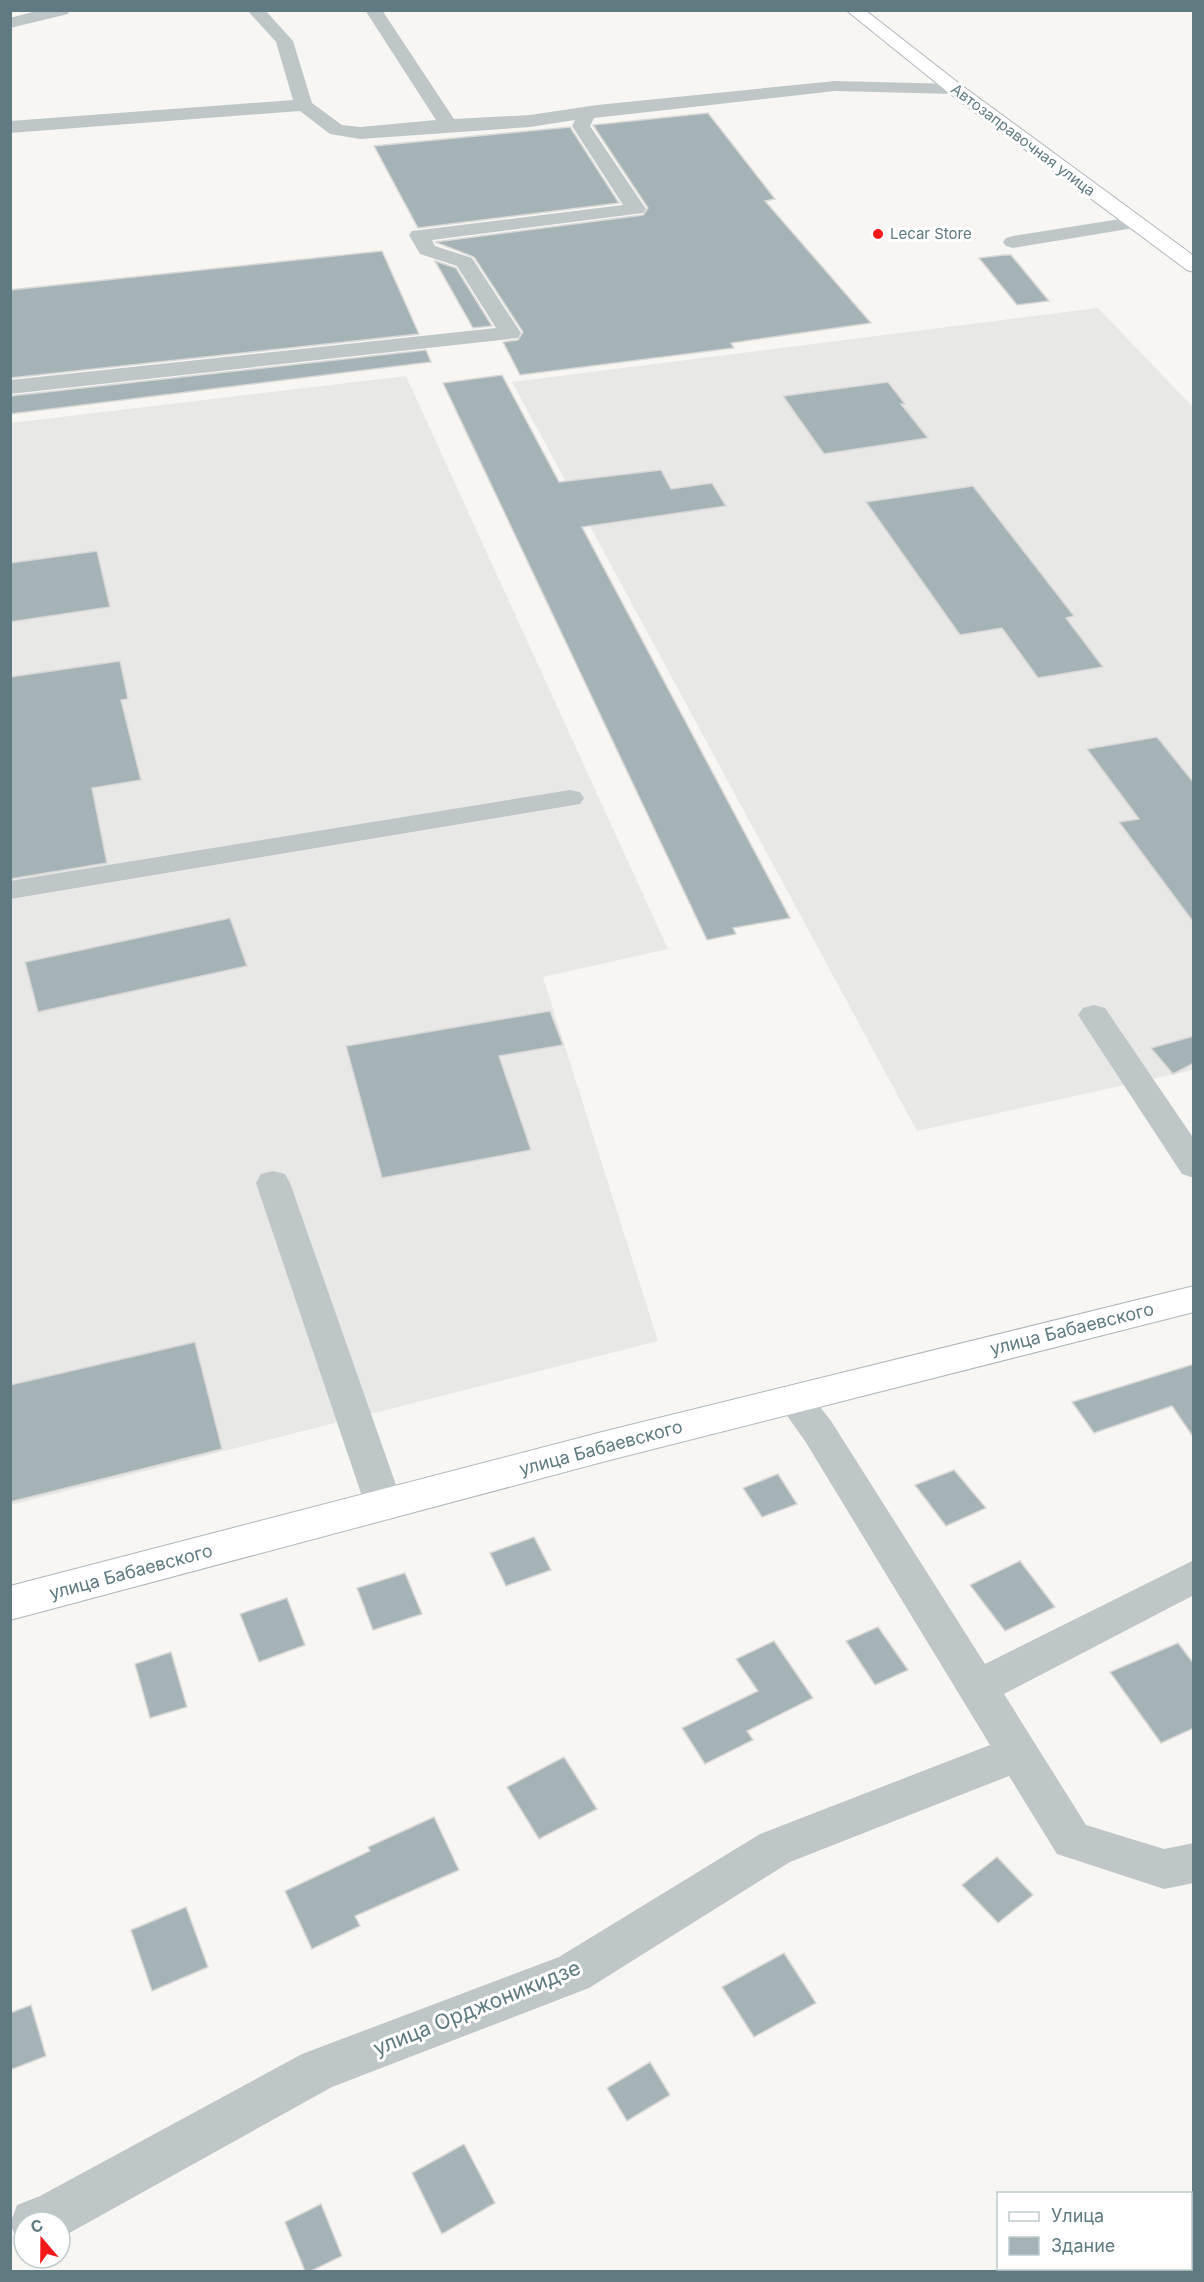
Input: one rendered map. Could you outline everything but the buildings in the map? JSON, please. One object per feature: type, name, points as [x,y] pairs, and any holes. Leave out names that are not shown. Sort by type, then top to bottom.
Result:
[{"type":"main road","name":"Автозаправочная улица","points":[[854,10],[955,89],[1194,266]]},
{"type":"main road","name":"улица Бабаевского","points":[[10,1604],[793,1399],[1194,1299]]},
{"type":"street","points":[[10,23],[62,10]]},
{"type":"street","points":[[255,10],[284,41],[304,105],[337,130],[360,133],[530,121],[597,111],[835,86],[955,89]]},
{"type":"street","points":[[373,10],[448,125]]},
{"type":"street","points":[[10,128],[304,105]]},
{"type":"street","points":[[10,387],[510,333],[465,262],[427,250],[419,235],[636,209],[581,126],[586,115],[597,111]]},
{"type":"street","points":[[1012,242],[1133,223]]},
{"type":"street","points":[[10,890],[570,798]]},
{"type":"street","points":[[1094,1015],[1194,1166]]},
{"type":"street","points":[[273,1183],[384,1505]]},
{"type":"street","points":[[793,1399],[818,1431],[1072,1840],[1164,1869],[1194,1863]]},
{"type":"street","points":[[978,1687],[1194,1576]]},
{"type":"street","name":"улица Орджоникидзе","points":[[63,2210],[318,2070],[573,1973],[775,1848],[1018,1753]]},
{"type":"shaded area","points":[[1098,308],[1193,407],[1193,1070],[917,1131],[512,382]]},
{"type":"shaded area","points":[[406,376],[668,949],[543,977],[658,1341],[11,1505],[11,423]]},
{"type":"place","name":"Lecar Store","points":[[878,234]]}]
